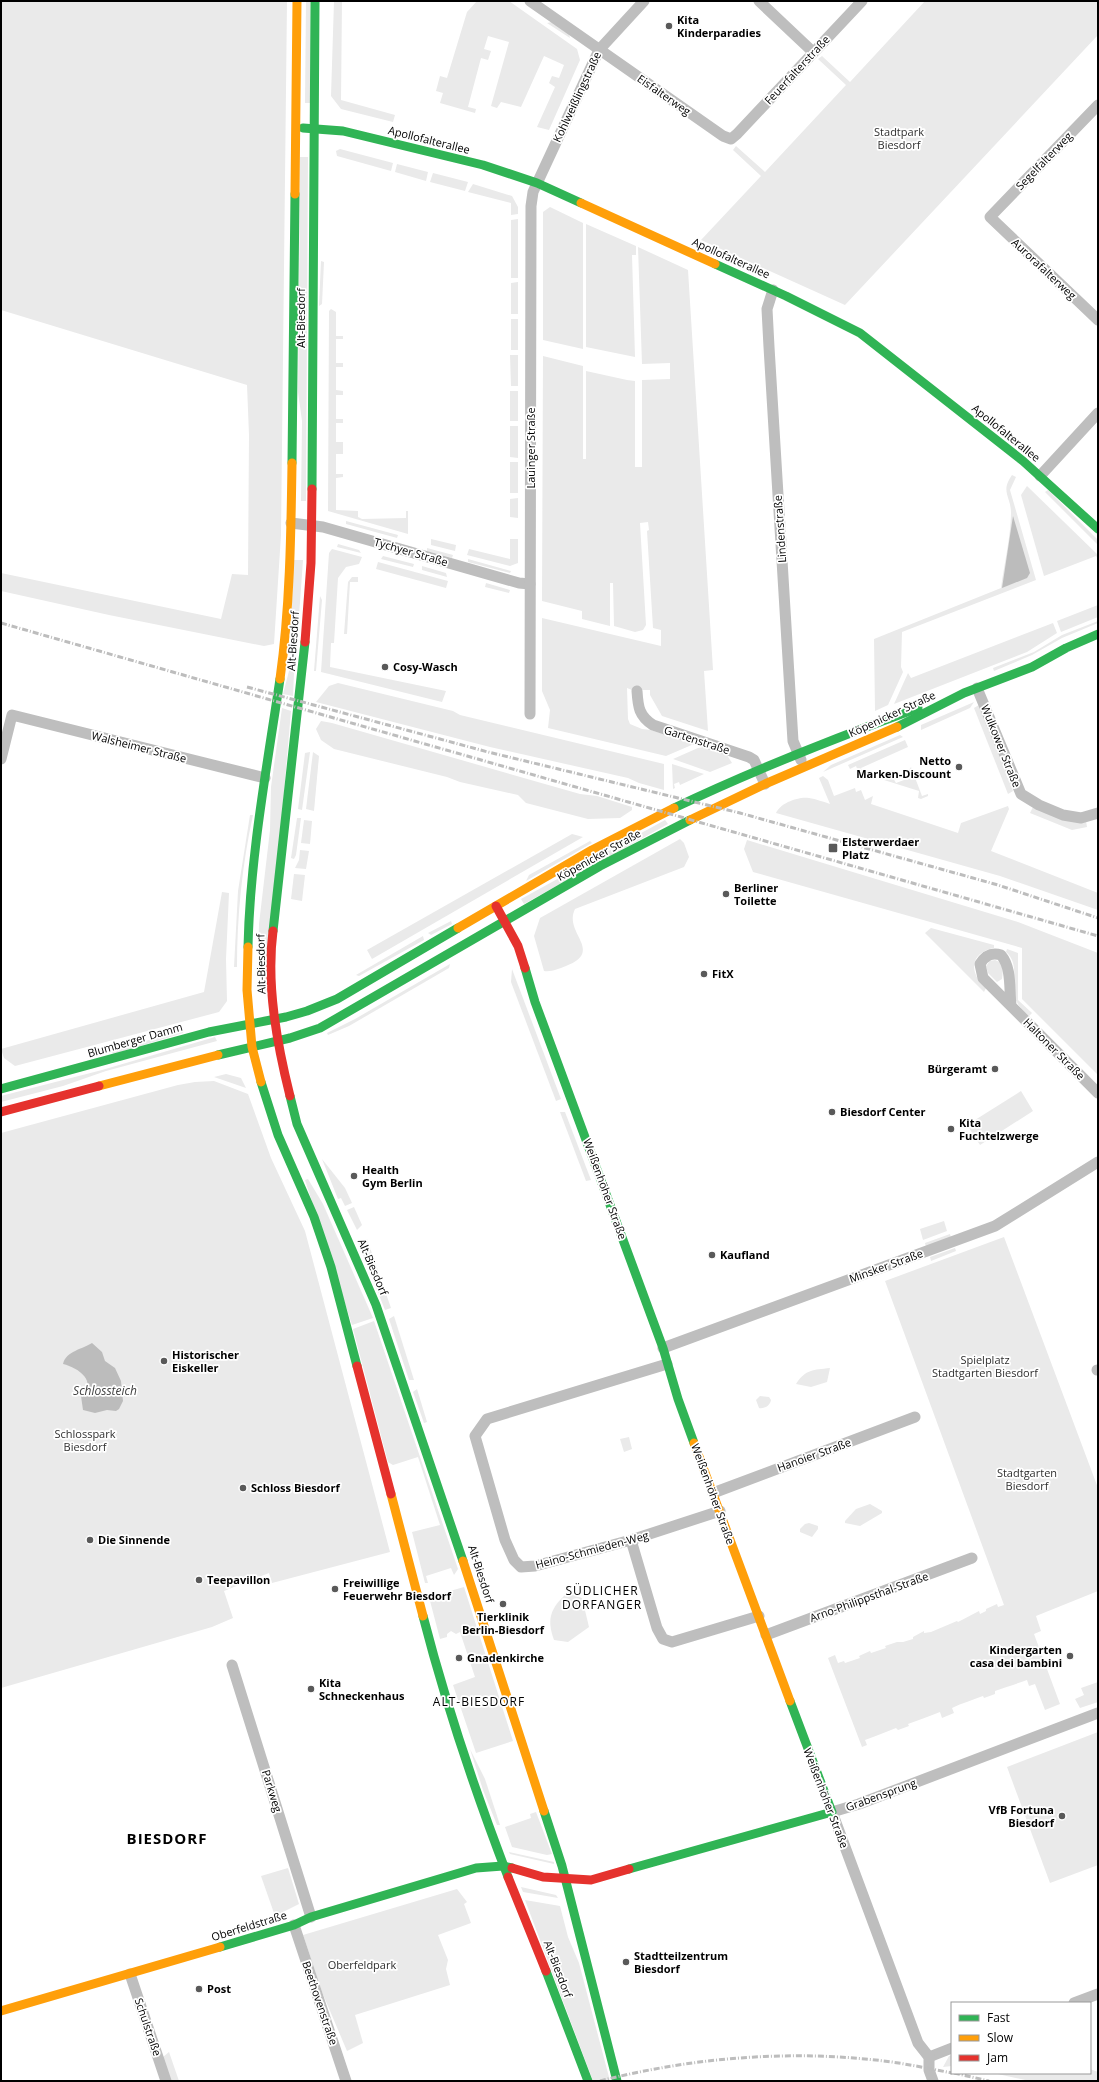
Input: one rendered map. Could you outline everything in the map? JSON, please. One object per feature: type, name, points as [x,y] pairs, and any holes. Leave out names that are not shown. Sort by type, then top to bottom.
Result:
[{"type":"main road","name":"Alt-Biesdorf","points":[[296,1],[296,128],[291,523],[283,656],[249,918],[247,990],[252,1047],[278,1135],[314,1217],[330,1267],[440,1680],[472,1780],[519,1908],[539,1952],[588,2081]]},
{"type":"main road","name":"Alt-Biesdorf","points":[[315,1],[312,524],[304,660],[272,945],[278,1041],[289,1099],[296,1124],[376,1305],[468,1574],[543,1803],[566,1879],[617,2081]]},
{"type":"main road","name":"Apollofalterallee","points":[[296,128],[344,131],[483,165],[537,183],[831,317],[860,333],[1040,476],[1098,529]]},
{"type":"main road","name":"Köpenicker Straße","points":[[276,1020],[307,1011],[336,999],[611,840],[688,801],[758,769],[887,718],[964,693],[1032,667],[1066,648],[1098,634]]},
{"type":"main road","name":"Köpenicker Straße","points":[[252,1047],[303,1034],[326,1024],[600,866],[765,784],[899,726],[964,693]]},
{"type":"main road","name":"Weißenhöher Straße","points":[[496,906],[518,946],[535,1002],[663,1348],[667,1364],[713,1493],[832,1812]]},
{"type":"main road","name":"Blumberger Damm","points":[[1,1089],[209,1032],[276,1020]]},
{"type":"main road","points":[[1,1112],[252,1047]]},
{"type":"main road","name":"Grabensprung","points":[[566,1879],[592,1880],[832,1812]]},
{"type":"main road","points":[[503,1866],[543,1877],[566,1879]]},
{"type":"main road","name":"Oberfeldstraße","points":[[1,2011],[294,1925],[311,1917],[476,1868],[503,1866]]},
{"type":"street","name":"Eisfalterweg","points":[[530,1],[723,136],[730,139]]},
{"type":"street","name":"Kohlweißlingstraße","points":[[537,183],[599,50],[644,1]]},
{"type":"street","points":[[759,1],[814,52]]},
{"type":"street","name":"Feuerfalterstraße","points":[[730,139],[737,134],[862,1]]},
{"type":"street","name":"Segelfalterweg","points":[[990,217],[1098,105]]},
{"type":"street","name":"Lauinger Straße","points":[[530,714],[531,206],[537,183]]},
{"type":"street","name":"Aurorafalterweg","points":[[990,217],[1098,320]]},
{"type":"street","name":"Lindenstraße","points":[[773,290],[767,309],[793,741],[804,767]]},
{"type":"street","points":[[1040,476],[1098,413]]},
{"type":"street","name":"Tychyer Straße","points":[[291,523],[312,524],[519,583],[530,584]]},
{"type":"street","name":"Wulkower Straße","points":[[977,688],[1021,794],[1039,805],[1062,815],[1081,818],[1098,814]]},
{"type":"street","name":"Gartenstraße","points":[[637,691],[638,710],[643,719],[653,725],[749,757],[754,760],[765,784]]},
{"type":"street","name":"Walsheimer Straße","points":[[1,759],[12,715],[266,778]]},
{"type":"street","name":"Haltoner Straße","points":[[1011,1005],[1098,1093]]},
{"type":"street","name":"Minsker Straße","points":[[663,1348],[995,1226],[1098,1162]]},
{"type":"street","name":"Heino-Schmieden-Weg","points":[[667,1364],[487,1419],[475,1436],[505,1540],[514,1560],[521,1567],[535,1566],[631,1540],[720,1511]]},
{"type":"street","name":"Hanoier Straße","points":[[713,1493],[915,1417]]},
{"type":"street","points":[[631,1540],[657,1628],[663,1639],[672,1642],[759,1616]]},
{"type":"street","name":"Arno-Philippsthal-Straße","points":[[766,1635],[972,1558]]},
{"type":"street","name":"Parkweg","points":[[232,1665],[311,1917]]},
{"type":"street","name":"Grabensprung","points":[[832,1812],[859,1804],[1098,1713]]},
{"type":"street","name":"Weißenhöher Straße","points":[[832,1812],[918,2043],[928,2057],[929,2070],[933,2081]]},
{"type":"street","name":"Beethovenstraße","points":[[294,1925],[346,2081]]},
{"type":"street","name":"Schulstraße","points":[[130,1974],[166,2081]]},
{"type":"street","points":[[1077,2002],[1098,1994]]},
{"type":"street","points":[[928,2057],[951,2048]]},
{"type":"green space","points":[[1,1],[287,1],[281,535],[274,644],[264,646],[109,615],[1,591],[1,573],[221,619],[232,574],[248,575],[249,435],[247,385],[1,310]]},
{"type":"green space","points":[[306,1],[310,1],[310,103],[305,103]]},
{"type":"green space","points":[[334,1],[342,1],[341,100],[395,115],[393,122],[341,109],[331,96]]},
{"type":"green space","points":[[477,1],[509,1],[577,49],[580,60],[549,130],[537,127],[555,87],[549,83],[552,76],[559,78],[564,65],[544,56],[521,107],[501,102],[497,108],[491,106],[509,42],[488,36],[484,49],[491,51],[488,60],[481,58],[468,107],[476,109],[475,113],[440,103],[443,93],[436,91],[440,76],[447,78],[467,12]]},
{"type":"green space","name":"Stadtpark Biesdorf","points":[[925,1],[1098,1],[1098,35],[845,305],[701,240],[761,176],[733,150],[736,146],[765,172],[846,85],[818,59],[822,56],[850,82]]},
{"type":"green space","points":[[552,22],[569,34],[570,38],[547,23]]},
{"type":"green space","points":[[340,149],[393,163],[391,171],[337,156],[336,151]]},
{"type":"green space","points":[[300,157],[308,157],[306,501],[301,501],[302,421],[298,392]]},
{"type":"green space","points":[[397,164],[428,172],[426,181],[395,172]]},
{"type":"green space","points":[[433,173],[468,182],[465,191],[430,182]]},
{"type":"green space","points":[[473,184],[512,196],[518,207],[518,214],[511,215],[511,203],[468,192]]},
{"type":"green space","points":[[550,207],[583,223],[583,349],[543,340],[543,212]]},
{"type":"green space","points":[[518,219],[518,278],[511,278],[511,220]]},
{"type":"green space","points":[[586,224],[636,246],[636,255],[632,255],[635,357],[586,347]]},
{"type":"green space","points":[[638,247],[688,270],[713,670],[704,671],[708,731],[662,716],[650,695],[650,690],[632,690],[627,688],[628,719],[630,724],[694,744],[666,756],[548,728],[550,710],[542,691],[542,618],[661,646],[661,630],[653,628],[647,531],[649,530],[648,522],[640,523],[646,625],[643,630],[635,632],[614,626],[613,583],[610,583],[610,626],[582,619],[582,611],[542,601],[543,356],[583,366],[583,459],[586,459],[586,371],[635,381],[635,467],[642,467],[642,380],[670,379],[670,363],[642,364]]},
{"type":"green space","points":[[321,261],[324,262],[322,304],[319,306]]},
{"type":"green space","points":[[518,282],[518,314],[511,314],[511,283]]},
{"type":"green space","points":[[331,309],[336,312],[336,336],[343,336],[343,339],[336,339],[336,363],[343,363],[343,367],[336,367],[336,390],[343,391],[343,395],[336,395],[336,419],[343,419],[343,423],[336,423],[336,442],[343,442],[343,454],[336,454],[336,474],[343,474],[343,477],[336,478],[336,510],[358,511],[358,517],[362,519],[406,518],[406,511],[408,511],[408,534],[328,511],[329,311]]},
{"type":"green space","points":[[511,319],[518,319],[518,350],[511,350]]},
{"type":"green space","points":[[510,355],[518,355],[518,386],[511,386]]},
{"type":"green space","points":[[510,391],[518,391],[518,421],[510,421]]},
{"type":"green space","points":[[510,426],[518,426],[518,458],[510,457]]},
{"type":"green space","points":[[510,462],[518,462],[518,493],[510,493]]},
{"type":"green space","points":[[1012,475],[1016,477],[1010,490],[1036,580],[902,632],[901,667],[903,672],[888,705],[875,711],[874,639],[1001,588],[1011,522],[1011,507],[1006,490]]},
{"type":"green space","points":[[1027,486],[1098,555],[1098,559],[1096,556],[1044,576],[1021,495]]},
{"type":"green space","points":[[1048,490],[1098,540],[1098,545],[1045,492]]},
{"type":"green space","points":[[518,498],[518,518],[510,517],[510,499]]},
{"type":"green space","points":[[346,521],[398,535],[397,538],[346,524]]},
{"type":"green space","points":[[431,539],[456,545],[455,551],[431,545]]},
{"type":"green space","points":[[510,539],[518,539],[518,563],[510,566],[467,555],[469,549],[510,559]]},
{"type":"green space","points":[[338,544],[359,550],[361,553],[337,547]]},
{"type":"green space","points":[[427,548],[453,555],[452,558],[427,551]]},
{"type":"green space","points":[[332,549],[362,557],[359,564],[346,567],[338,578],[334,643],[331,643],[330,667],[446,691],[442,702],[321,672],[329,553]]},
{"type":"green space","points":[[383,556],[414,564],[413,567],[381,559]]},
{"type":"green space","points":[[468,559],[511,571],[510,573],[468,562]]},
{"type":"green space","points":[[294,560],[303,560],[297,644],[293,650],[290,650]]},
{"type":"green space","points":[[378,562],[448,581],[446,588],[376,569]]},
{"type":"green space","points":[[422,566],[446,573],[447,577],[422,570]]},
{"type":"green space","points":[[352,577],[358,577],[358,582],[350,582],[347,634],[344,634],[348,582]]},
{"type":"green space","points":[[486,583],[510,590],[509,593],[485,587]]},
{"type":"green space","points":[[320,596],[322,600],[316,671],[314,671]]},
{"type":"green space","points":[[1098,605],[1098,617],[1061,632],[1057,621]]},
{"type":"green space","points":[[1098,621],[1098,623],[1062,638],[1032,655],[994,671],[993,668],[1034,652],[1062,635]]},
{"type":"green space","points":[[1053,623],[1057,633],[1027,652],[894,704],[908,673],[911,678]]},
{"type":"green space","points":[[290,667],[294,673],[293,696],[283,694]]},
{"type":"green space","points":[[338,683],[453,711],[460,715],[664,764],[664,790],[639,783],[628,778],[490,747],[316,702],[329,686]]},
{"type":"green space","points":[[974,702],[970,708],[921,730],[921,725]]},
{"type":"green space","points":[[979,705],[1013,791],[1008,794],[974,708]]},
{"type":"green space","points":[[282,708],[291,711],[267,990],[262,992],[258,964],[259,924],[270,830],[271,787]]},
{"type":"green space","points":[[321,721],[580,794],[597,796],[632,807],[632,810],[620,818],[588,819],[526,803],[518,795],[460,782],[447,777],[334,749],[321,740],[316,729]]},
{"type":"green space","points":[[900,735],[903,737],[823,772],[831,765]]},
{"type":"green space","points":[[905,740],[908,747],[861,768],[865,777],[861,778],[856,766],[850,769],[848,765]]},
{"type":"green space","points":[[704,747],[727,755],[732,763],[710,772],[673,759],[698,748]]},
{"type":"green space","points":[[310,752],[302,810],[298,809],[305,753]]},
{"type":"green space","points":[[313,752],[319,756],[314,811],[306,809]]},
{"type":"green space","points":[[672,764],[704,774],[680,785],[679,782],[674,784],[675,788],[673,789]]},
{"type":"green space","points":[[911,767],[922,796],[928,794],[928,796],[921,799],[918,798],[919,791],[884,780],[892,776],[896,783],[912,777],[909,770]]},
{"type":"green space","points":[[823,776],[828,780],[834,796],[855,788],[856,792],[861,790],[865,800],[873,796],[871,804],[958,833],[961,823],[1008,806],[1009,809],[991,851],[1098,893],[1098,910],[1000,876],[776,813],[781,806],[800,798],[812,798],[830,804],[819,778]]},
{"type":"green space","points":[[1033,807],[1086,821],[1087,827],[1072,830],[1030,813]]},
{"type":"green space","points":[[250,815],[253,815],[241,891],[237,967],[234,967],[238,891]]},
{"type":"green space","points":[[297,818],[301,818],[296,855],[294,859],[291,858]]},
{"type":"green space","points":[[304,820],[312,821],[310,844],[301,843]]},
{"type":"green space","points":[[665,820],[668,824],[524,904],[521,899]]},
{"type":"green space","points":[[572,834],[583,837],[372,959],[367,950]]},
{"type":"green space","points":[[680,839],[684,843],[689,857],[684,867],[575,909],[573,918],[574,926],[583,948],[582,954],[577,960],[566,966],[552,971],[544,971],[534,936],[540,918]]},
{"type":"green space","points":[[747,840],[1018,922],[1098,953],[1098,1075],[1022,999],[1022,948],[753,872],[744,849]]},
{"type":"green space","points":[[590,841],[592,843],[526,881],[529,875]]},
{"type":"green space","points":[[300,850],[309,851],[306,869],[295,868],[299,860]]},
{"type":"green space","points":[[294,874],[305,875],[302,901],[291,899]]},
{"type":"green space","points":[[222,892],[229,893],[226,959],[227,1001],[219,1012],[15,1066],[4,1058],[1,1049],[204,992]]},
{"type":"green space","points":[[451,921],[452,924],[431,935],[428,933]]},
{"type":"green space","points":[[931,928],[994,945],[994,948],[980,954],[974,964],[974,970],[980,982],[986,988],[984,992],[925,933]]},
{"type":"green space","points":[[423,936],[424,940],[359,976],[356,975]]},
{"type":"green space","points":[[1007,949],[1018,953],[1018,1000],[1032,1013],[1029,1016],[1021,1008],[1015,998],[1014,968],[1013,962],[1006,952]]},
{"type":"green space","points":[[995,960],[1000,963],[1003,970],[1002,979],[997,982],[988,973],[986,966],[990,961]]},
{"type":"green space","points":[[450,964],[449,968],[349,1026],[328,1035],[327,1033],[355,1019]]},
{"type":"green space","points":[[512,969],[561,1099],[556,1101],[511,982]]},
{"type":"green space","points":[[184,1030],[183,1033],[114,1054],[110,1051]]},
{"type":"green space","points":[[215,1037],[217,1041],[106,1071],[63,1086],[1,1102],[1,1096],[102,1070]]},
{"type":"green space","points":[[226,1074],[241,1078],[246,1088],[214,1077]]},
{"type":"green space","name":"Schlosspark Biesdorf","points":[[214,1081],[248,1094],[271,1158],[305,1231],[390,1552],[272,1583],[269,1573],[224,1591],[233,1618],[212,1627],[1,1688],[1,1133],[178,1085]]},
{"type":"green space","points":[[1021,1091],[1033,1111],[980,1145],[967,1125]]},
{"type":"green space","points":[[560,1112],[565,1112],[591,1180],[586,1181]]},
{"type":"green space","points":[[322,1159],[345,1188],[352,1203],[345,1206],[341,1198],[338,1199]]},
{"type":"green space","points":[[308,1179],[323,1204],[373,1318],[352,1325],[305,1180]]},
{"type":"green space","points":[[354,1207],[362,1225],[357,1230],[347,1210]]},
{"type":"green space","points":[[944,1221],[947,1231],[923,1240],[920,1229]]},
{"type":"green space","points":[[950,1234],[951,1238],[926,1247],[925,1243]]},
{"type":"green space","name":"Stadtgarten Biesdorf","points":[[1004,1237],[1098,1488],[1098,1591],[1036,1616],[1041,1631],[1034,1634],[1060,1704],[1045,1710],[1035,1684],[1029,1686],[1027,1680],[995,1691],[995,1694],[984,1698],[983,1696],[956,1706],[952,1708],[954,1713],[942,1718],[940,1712],[908,1724],[909,1726],[898,1730],[896,1728],[865,1740],[867,1745],[862,1747],[828,1658],[835,1655],[838,1663],[844,1661],[845,1663],[860,1658],[859,1656],[870,1651],[871,1653],[886,1648],[885,1646],[897,1642],[913,1639],[913,1637],[924,1631],[924,1633],[931,1632],[957,1621],[958,1622],[979,1611],[980,1614],[986,1611],[986,1609],[997,1604],[998,1607],[1004,1605],[885,1281]]},
{"type":"green space","points":[[367,1239],[391,1308],[385,1310],[358,1242]]},
{"type":"green space","points":[[955,1248],[956,1251],[931,1261],[930,1257]]},
{"type":"green space","points":[[394,1316],[414,1380],[409,1380],[389,1319]]},
{"type":"green space","points":[[374,1321],[458,1569],[454,1575],[451,1568],[426,1576],[428,1583],[425,1583],[412,1532],[440,1525],[418,1457],[393,1465],[388,1462],[353,1329]]},
{"type":"green space","points":[[830,1368],[827,1382],[811,1387],[796,1384],[803,1375],[810,1371]]},
{"type":"green space","points":[[417,1389],[427,1422],[424,1423],[413,1392]]},
{"type":"green space","points":[[760,1396],[769,1397],[771,1400],[766,1407],[759,1408],[756,1400]]},
{"type":"green space","points":[[629,1437],[632,1449],[624,1452],[620,1439]]},
{"type":"green space","points":[[870,1504],[882,1511],[882,1513],[860,1526],[845,1523],[845,1521],[856,1509]]},
{"type":"green space","points":[[809,1523],[818,1526],[818,1529],[812,1537],[800,1532],[800,1529],[805,1524]]},
{"type":"green space","points":[[464,1587],[513,1741],[476,1753],[453,1685],[475,1677],[460,1632],[456,1634],[451,1631],[447,1634],[447,1637],[440,1639],[429,1597]]},
{"type":"green space","points":[[567,1593],[582,1598],[589,1627],[568,1642],[554,1640],[550,1625],[550,1619],[554,1609]]},
{"type":"green space","points":[[1098,1682],[1098,1702],[1080,1708],[1075,1699],[1084,1695],[1081,1688]]},
{"type":"green space","name":"VfB Fortuna Biesdorf","points":[[1098,1732],[1098,1865],[1050,1883],[1007,1767]]},
{"type":"green space","points":[[470,1749],[485,1779],[500,1825],[497,1825],[483,1790]]},
{"type":"green space","points":[[536,1812],[552,1854],[547,1855],[512,1847],[505,1827],[531,1818],[530,1814]]},
{"type":"green space","points":[[509,1852],[554,1862],[554,1864],[510,1854]]},
{"type":"green space","points":[[288,1868],[299,1904],[275,1916],[261,1876]]},
{"type":"green space","points":[[521,1887],[556,1895],[558,1898],[523,1892]]},
{"type":"green space","name":"Oberfeldpark","points":[[457,1889],[467,1902],[464,1904],[471,1923],[438,1935],[448,1960],[446,1969],[450,1985],[355,2015],[363,2043],[347,2051],[322,1992],[303,1935]]},
{"type":"green space","points":[[525,1900],[560,1906],[568,1937],[579,1963],[610,2081],[593,2081]]},
{"type":"green space","points":[[169,2052],[179,2081],[170,2081],[163,2057]]},
{"type":"green space","points":[[951,2055],[951,2066],[943,2067],[949,2056]]},
{"type":"green space","points":[[1091,2069],[1098,2072],[1098,2081],[1030,2081],[998,2074],[1091,2074]]},
{"type":"water","points":[[1013,516],[1030,573],[1027,578],[1002,588]]},
{"type":"water","name":"Schlossteich","points":[[92,1343],[102,1352],[105,1361],[115,1368],[121,1381],[123,1401],[119,1409],[116,1411],[107,1410],[95,1413],[83,1410],[81,1396],[86,1391],[88,1386],[87,1381],[80,1372],[63,1364],[71,1353]]},
{"type":"railway","points":[[1,623],[1098,936]]},
{"type":"railway","points":[[247,687],[488,752],[740,813],[998,885],[1098,918]]},
{"type":"railway","points":[[600,2081],[672,2066],[708,2061],[782,2056],[855,2058],[892,2062],[951,2073]]},
{"type":"railway","points":[[958,2074],[989,2081]]},
{"type":"traffic: fast","points":[[312,489],[315,1]]},
{"type":"traffic: fast","points":[[303,128],[343,131],[483,165],[537,183],[581,203]]},
{"type":"traffic: fast","points":[[292,463],[295,194]]},
{"type":"traffic: fast","points":[[715,264],[786,296],[860,333],[1023,461],[1098,529]]},
{"type":"traffic: fast","points":[[897,727],[964,693],[1032,667],[1066,648],[1098,634]]},
{"type":"traffic: fast","points":[[273,931],[305,642]]},
{"type":"traffic: fast","points":[[248,947],[249,913],[256,846],[280,679]]},
{"type":"traffic: fast","points":[[674,808],[795,755],[918,708]]},
{"type":"traffic: fast","points":[[218,1055],[290,1038],[320,1028],[600,866],[690,820]]},
{"type":"traffic: fast","points":[[1,1089],[209,1032],[286,1017],[307,1011],[337,999],[458,928]]},
{"type":"traffic: fast","points":[[525,968],[535,1002],[663,1348],[678,1399],[694,1443]]},
{"type":"traffic: fast","points":[[261,1082],[278,1135],[314,1217],[331,1267],[357,1366]]},
{"type":"traffic: fast","points":[[290,1096],[297,1124],[376,1305],[463,1561]]},
{"type":"traffic: fast","points":[[423,1616],[441,1682],[462,1748],[508,1877]]},
{"type":"traffic: fast","points":[[629,1869],[832,1812],[790,1701]]},
{"type":"traffic: fast","points":[[544,1811],[562,1866],[617,2081]]},
{"type":"traffic: fast","points":[[220,1947],[294,1925],[311,1917],[476,1868],[503,1866],[512,1868]]},
{"type":"traffic: fast","points":[[546,1971],[588,2081]]},
{"type":"traffic: slow","points":[[295,194],[297,1]]},
{"type":"traffic: slow","points":[[581,203],[715,264]]},
{"type":"traffic: slow","points":[[280,679],[288,598],[292,463]]},
{"type":"traffic: slow","points":[[690,820],[765,784],[897,727]]},
{"type":"traffic: slow","points":[[458,928],[592,850],[674,808]]},
{"type":"traffic: slow","points":[[248,947],[247,990],[252,1047],[261,1082]]},
{"type":"traffic: slow","points":[[99,1086],[218,1055]]},
{"type":"traffic: slow","points":[[694,1443],[790,1701]]},
{"type":"traffic: slow","points":[[391,1494],[423,1616]]},
{"type":"traffic: slow","points":[[463,1561],[544,1811]]},
{"type":"traffic: slow","points":[[1,2011],[220,1947]]},
{"type":"traffic: jam","points":[[305,642],[311,563],[312,489]]},
{"type":"traffic: jam","points":[[496,906],[518,946],[525,968]]},
{"type":"traffic: jam","points":[[273,931],[271,972],[274,1014],[290,1096]]},
{"type":"traffic: jam","points":[[1,1112],[99,1086]]},
{"type":"traffic: jam","points":[[357,1366],[391,1494]]},
{"type":"traffic: jam","points":[[512,1868],[543,1877],[591,1880],[629,1869]]},
{"type":"traffic: jam","points":[[508,1877],[546,1971]]},
{"type":"place","name":"Kita Kinderparadies","points":[[669,26]]},
{"type":"place","name":"Cosy-Wasch","points":[[385,667]]},
{"type":"place","name":"Netto Marken-Discount","points":[[959,767]]},
{"type":"place","name":"Elsterwerdaer Platz","points":[[833,848]]},
{"type":"place","name":"Berliner Toilette","points":[[726,894]]},
{"type":"place","name":"FitX","points":[[704,974]]},
{"type":"place","name":"Bürgeramt","points":[[995,1069]]},
{"type":"place","name":"Biesdorf Center","points":[[832,1112]]},
{"type":"place","name":"Kita Fuchtelzwerge","points":[[951,1129]]},
{"type":"place","name":"Health Gym Berlin","points":[[354,1176]]},
{"type":"place","name":"Kaufland","points":[[712,1255]]},
{"type":"place","name":"Historischer Eiskeller","points":[[164,1361]]},
{"type":"place","name":"Schloss Biesdorf","points":[[243,1488]]},
{"type":"place","name":"Die Sinnende","points":[[90,1540]]},
{"type":"place","name":"Teepavillon","points":[[199,1580]]},
{"type":"place","name":"Freiwillige Feuerwehr Biesdorf","points":[[335,1589]]},
{"type":"place","name":"Tierklinik Berlin-Biesdorf","points":[[503,1604]]},
{"type":"place","name":"Kindergarten casa dei bambini","points":[[1070,1656]]},
{"type":"place","name":"Gnadenkirche","points":[[459,1658]]},
{"type":"place","name":"Kita Schneckenhaus","points":[[311,1689]]},
{"type":"place","name":"VfB Fortuna Biesdorf","points":[[1062,1816]]},
{"type":"place","name":"Stadtteilzentrum Biesdorf","points":[[626,1962]]},
{"type":"place","name":"Post","points":[[199,1989]]},
{"type":"district","name":"SÜDLICHER DORFANGER","points":[[602,1598]]},
{"type":"district","name":"ALT-BIESDORF","points":[[479,1702]]},
{"type":"district","name":"BIESDORF","points":[[167,1839]]},
{"type":"park label","name":"Spielplatz Stadtgarten Biesdorf","points":[[985,1366]]}]
